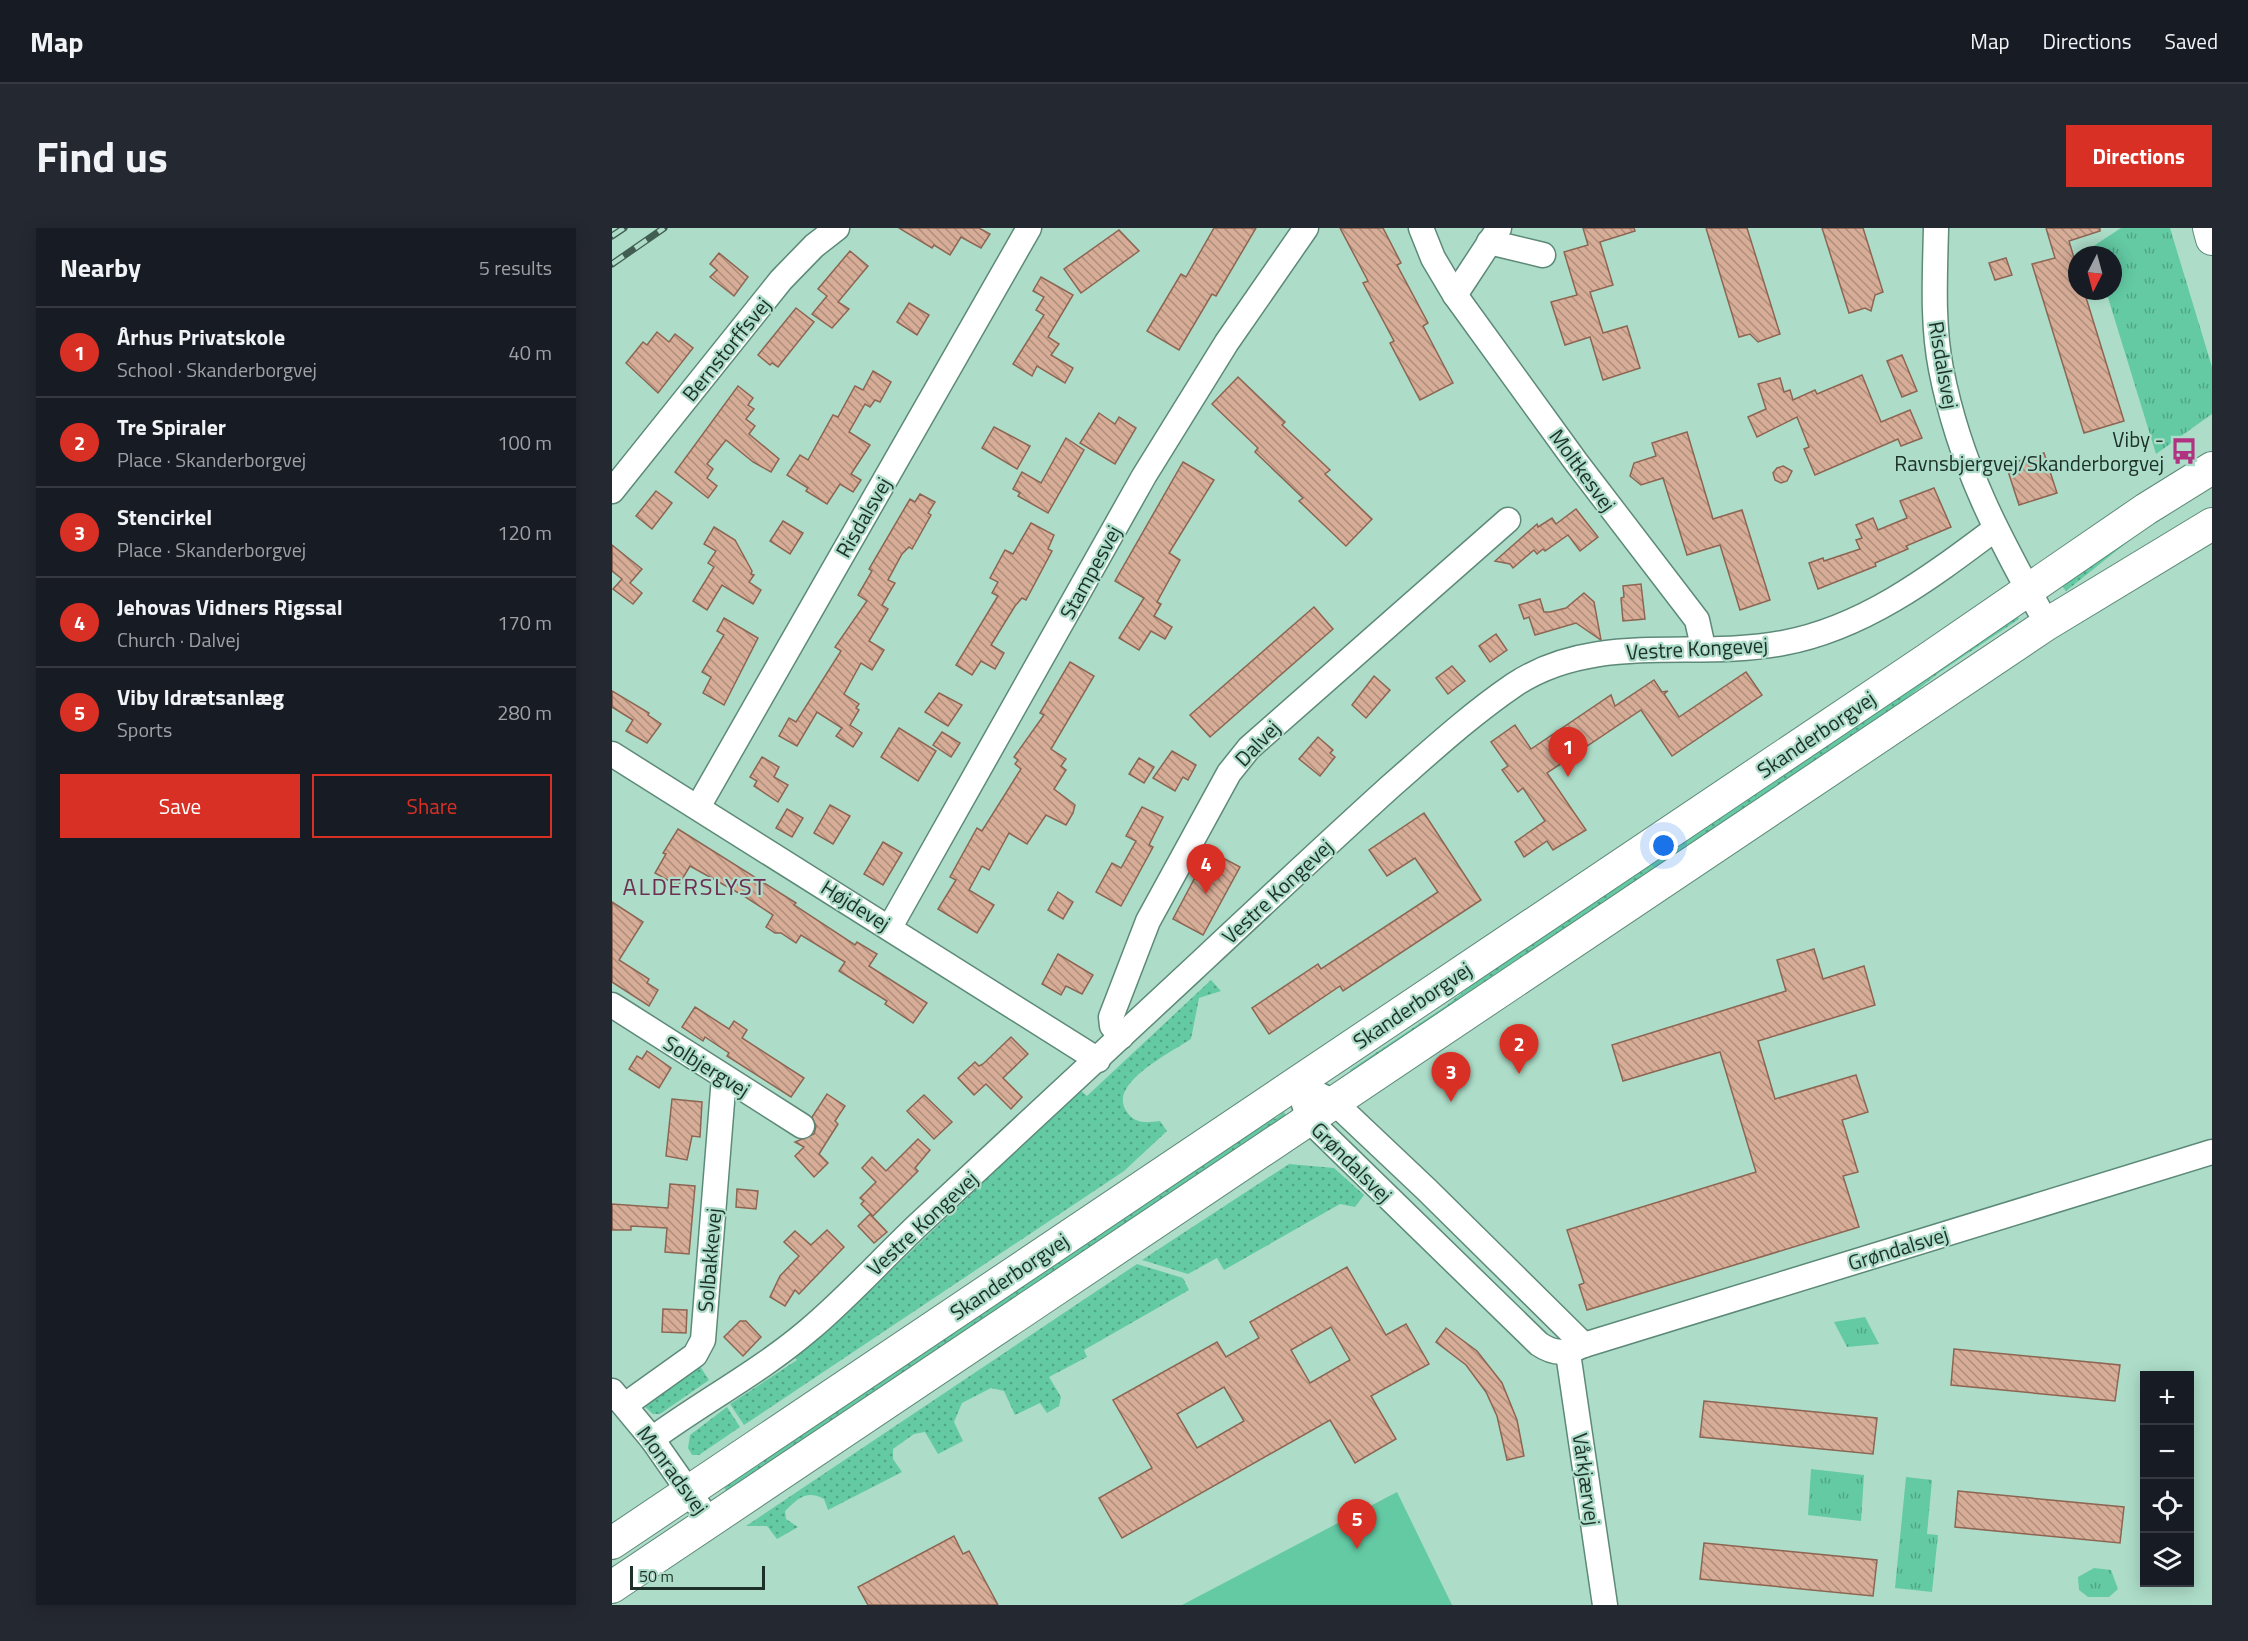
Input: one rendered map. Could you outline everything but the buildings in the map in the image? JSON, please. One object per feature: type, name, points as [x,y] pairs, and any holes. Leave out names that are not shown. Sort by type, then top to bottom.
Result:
[{"type":"main road","points":[[2209,228],[2212,235]]},
{"type":"main road","points":[[2209,228],[2212,239]]},
{"type":"main road","name":"Skanderborgvej","points":[[612,1543],[2028,591],[2146,509],[2212,468]]},
{"type":"main road","points":[[2096,593],[2212,502]]},
{"type":"main road","name":"Skanderborgvej","points":[[612,1587],[2047,624],[2212,524]]},
{"type":"street","name":"Bernstorffsvej","points":[[616,478],[781,280],[814,246],[837,228]]},
{"type":"street","name":"Risdalsvej","points":[[698,807],[1029,228]]},
{"type":"street","name":"Stampesvej","points":[[890,927],[1144,476],[1227,342],[1306,228]]},
{"type":"street","name":"Moltkesvej","points":[[1421,228],[1433,258],[1455,295],[1576,462],[1696,620],[1703,647]]},
{"type":"street","name":"Risdalsvej","points":[[1936,228],[1935,318],[1941,368],[1973,480],[1995,529],[2047,624]]},
{"type":"street","points":[[1455,295],[1494,235],[1543,255]]},
{"type":"street","name":"Dalvej","points":[[1120,1037],[1112,1026],[1111,1017],[1149,921],[1229,772],[1269,728],[1508,520]]},
{"type":"street","name":"Vestre Kongevej","points":[[652,1439],[766,1364],[813,1327],[917,1226],[1381,795],[1446,737],[1514,685],[1542,669],[1604,652],[1778,644],[1811,637],[1849,623],[1891,601],[1948,564],[1995,529]]},
{"type":"street","name":"Højdevej","points":[[612,754],[1098,1060]]},
{"type":"street","name":"Solbjergvej","points":[[612,1005],[802,1126]]},
{"type":"street","name":"Solbakkevej","points":[[618,1398],[694,1355],[703,1340],[724,1077]]},
{"type":"street","name":"Grøndalsvej","points":[[1297,1082],[1335,1103],[1426,1189],[1576,1349]]},
{"type":"street","name":"Grøndalsvej","points":[[1297,1082],[1309,1120],[1539,1344],[1555,1352],[1576,1349],[2212,1152]]},
{"type":"street","name":"Vårkjærvej","points":[[1576,1349],[1605,1605]]},
{"type":"street","name":"Monradsvej","points":[[618,1398],[652,1439],[711,1521]]},
{"type":"green space","points":[[2121,228],[2170,228],[2212,367],[2212,414],[2156,454],[2109,300],[2122,300],[2122,246],[2094,246]]},
{"type":"green space","points":[[2212,480],[2212,487],[2135,536],[2066,591],[2060,584]]},
{"type":"green space","points":[[2016,613],[2019,619],[1940,672],[1847,745],[1354,1076],[1350,1070],[1447,1005],[1512,952]]},
{"type":"green space","points":[[1211,980],[1221,991],[1199,998],[1191,1039],[1144,1070],[1125,1091],[1123,1101],[1130,1116],[1141,1122],[1160,1121],[1167,1131],[1124,1171],[744,1425],[730,1404],[797,1360],[794,1356],[841,1318],[1080,1090],[1087,1096]]},
{"type":"green space","points":[[1284,1112],[1287,1117],[729,1495],[721,1483],[1270,1114],[1275,1119]]},
{"type":"green space","points":[[1289,1164],[1334,1168],[1364,1195],[1355,1207],[1340,1204],[1224,1270],[1217,1258],[1188,1274],[1142,1260]]},
{"type":"green space","points":[[1137,1264],[1183,1278],[1189,1290],[1084,1350],[1087,1357],[1049,1377],[1061,1397],[1059,1406],[1047,1413],[1040,1403],[1015,1415],[1004,1391],[991,1388],[962,1403],[954,1422],[963,1441],[938,1454],[925,1432],[914,1434],[893,1449],[893,1459],[902,1472],[828,1510],[824,1499],[812,1495],[803,1497],[785,1511],[786,1519],[798,1527],[777,1539],[767,1526],[746,1526]]},
{"type":"green space","points":[[1865,1317],[1879,1344],[1847,1347],[1834,1322]]},
{"type":"green space","points":[[699,1365],[709,1380],[660,1414],[653,1414],[643,1405]]},
{"type":"green space","points":[[727,1407],[740,1427],[699,1455],[692,1455],[688,1448],[690,1435]]},
{"type":"green space","points":[[1811,1469],[1864,1475],[1861,1521],[1808,1515]]},
{"type":"green space","points":[[1906,1477],[1932,1480],[1927,1534],[1938,1535],[1932,1592],[1895,1588]]},
{"type":"green space","points":[[1397,1492],[1452,1605],[1182,1605]]},
{"type":"green space","points":[[2094,1568],[2111,1570],[2118,1589],[2109,1597],[2088,1597],[2079,1590],[2078,1577]]},
{"type":"railway","points":[[612,236],[624,228]]},
{"type":"railway","points":[[612,264],[664,228]]},
{"type":"place","name":"Viby - Ravnsbjergvej/Skanderborgvej","points":[[2184,451]]},
{"type":"place","name":"Århus Privatskole","points":[[1568,777]]},
{"type":"place","name":"Jehovas Vidners Rigssal","points":[[1206,894]]},
{"type":"place","name":"Tre Spiraler","points":[[1519,1074]]},
{"type":"place","name":"Stencirkel","points":[[1451,1102]]},
{"type":"place","name":"Viby Idrætsanlæg","points":[[1357,1549]]},
{"type":"district","name":"ALDERSLYST","points":[[695,886]]}]
